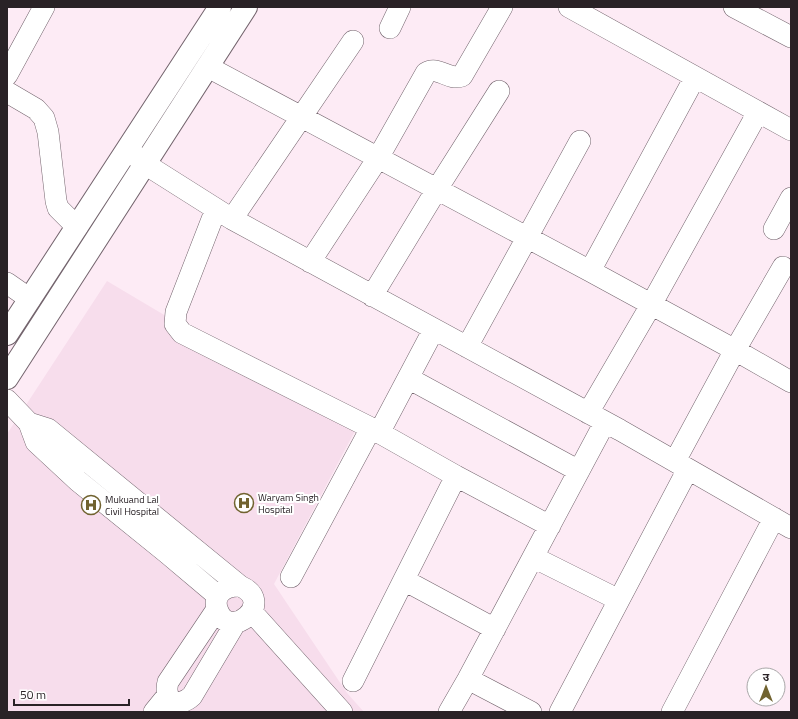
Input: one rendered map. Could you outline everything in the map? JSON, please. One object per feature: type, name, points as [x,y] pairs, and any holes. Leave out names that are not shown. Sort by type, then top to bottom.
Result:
[{"type":"main road","points":[[7,334],[220,7]]},
{"type":"main road","points":[[7,378],[246,7]]},
{"type":"street","points":[[7,76],[44,7]]},
{"type":"street","points":[[390,28],[400,7]]},
{"type":"street","points":[[310,262],[378,158],[426,73],[430,70],[437,70],[452,78],[462,76],[502,7]]},
{"type":"street","points":[[569,7],[791,130]]},
{"type":"street","points":[[734,7],[791,37]]},
{"type":"street","points":[[353,41],[302,117],[224,214],[176,312],[175,324],[182,333],[375,430],[456,476],[550,526]]},
{"type":"street","points":[[208,67],[590,271],[791,382]]},
{"type":"street","points":[[590,271],[695,77]]},
{"type":"street","points":[[372,296],[437,189],[500,91]]},
{"type":"street","points":[[7,92],[36,109],[44,118],[48,132],[58,208],[77,227]]},
{"type":"street","points":[[449,712],[579,471],[597,417],[651,305],[758,112]]},
{"type":"street","points":[[467,347],[580,141]]},
{"type":"street","points":[[128,149],[145,164],[224,214],[372,296],[597,417],[782,523],[672,712]]},
{"type":"street","points":[[774,229],[791,198]]},
{"type":"street","points":[[560,712],[619,600],[735,350],[783,267]]},
{"type":"street","points":[[7,283],[30,299]]},
{"type":"street","points":[[292,577],[375,430],[408,378],[434,329]]},
{"type":"street","points":[[408,378],[579,471]]},
{"type":"street","points":[[7,400],[29,423],[36,442],[78,481],[167,553],[217,602],[220,615],[224,619],[230,622],[244,617]]},
{"type":"street","points":[[29,423],[48,429],[250,593],[254,605],[244,617],[192,696],[180,703],[173,701],[167,696],[166,690],[168,682],[217,602],[222,591],[233,585],[240,586]]},
{"type":"street","points":[[353,681],[456,476]]},
{"type":"street","points":[[533,557],[619,600]]},
{"type":"street","points":[[404,580],[495,629]]},
{"type":"street","points":[[244,617],[342,712]]},
{"type":"street","points":[[468,679],[531,712]]},
{"type":"street","points":[[154,712],[167,696]]},
{"type":"shaded area","points":[[107,281],[356,429],[274,584],[347,693],[364,712],[7,712],[7,434]]},
{"type":"place","name":"Waryam Singh Hospital","points":[[244,503]]},
{"type":"place","name":"Mukuand Lal Civil Hospital","points":[[91,505]]}]
